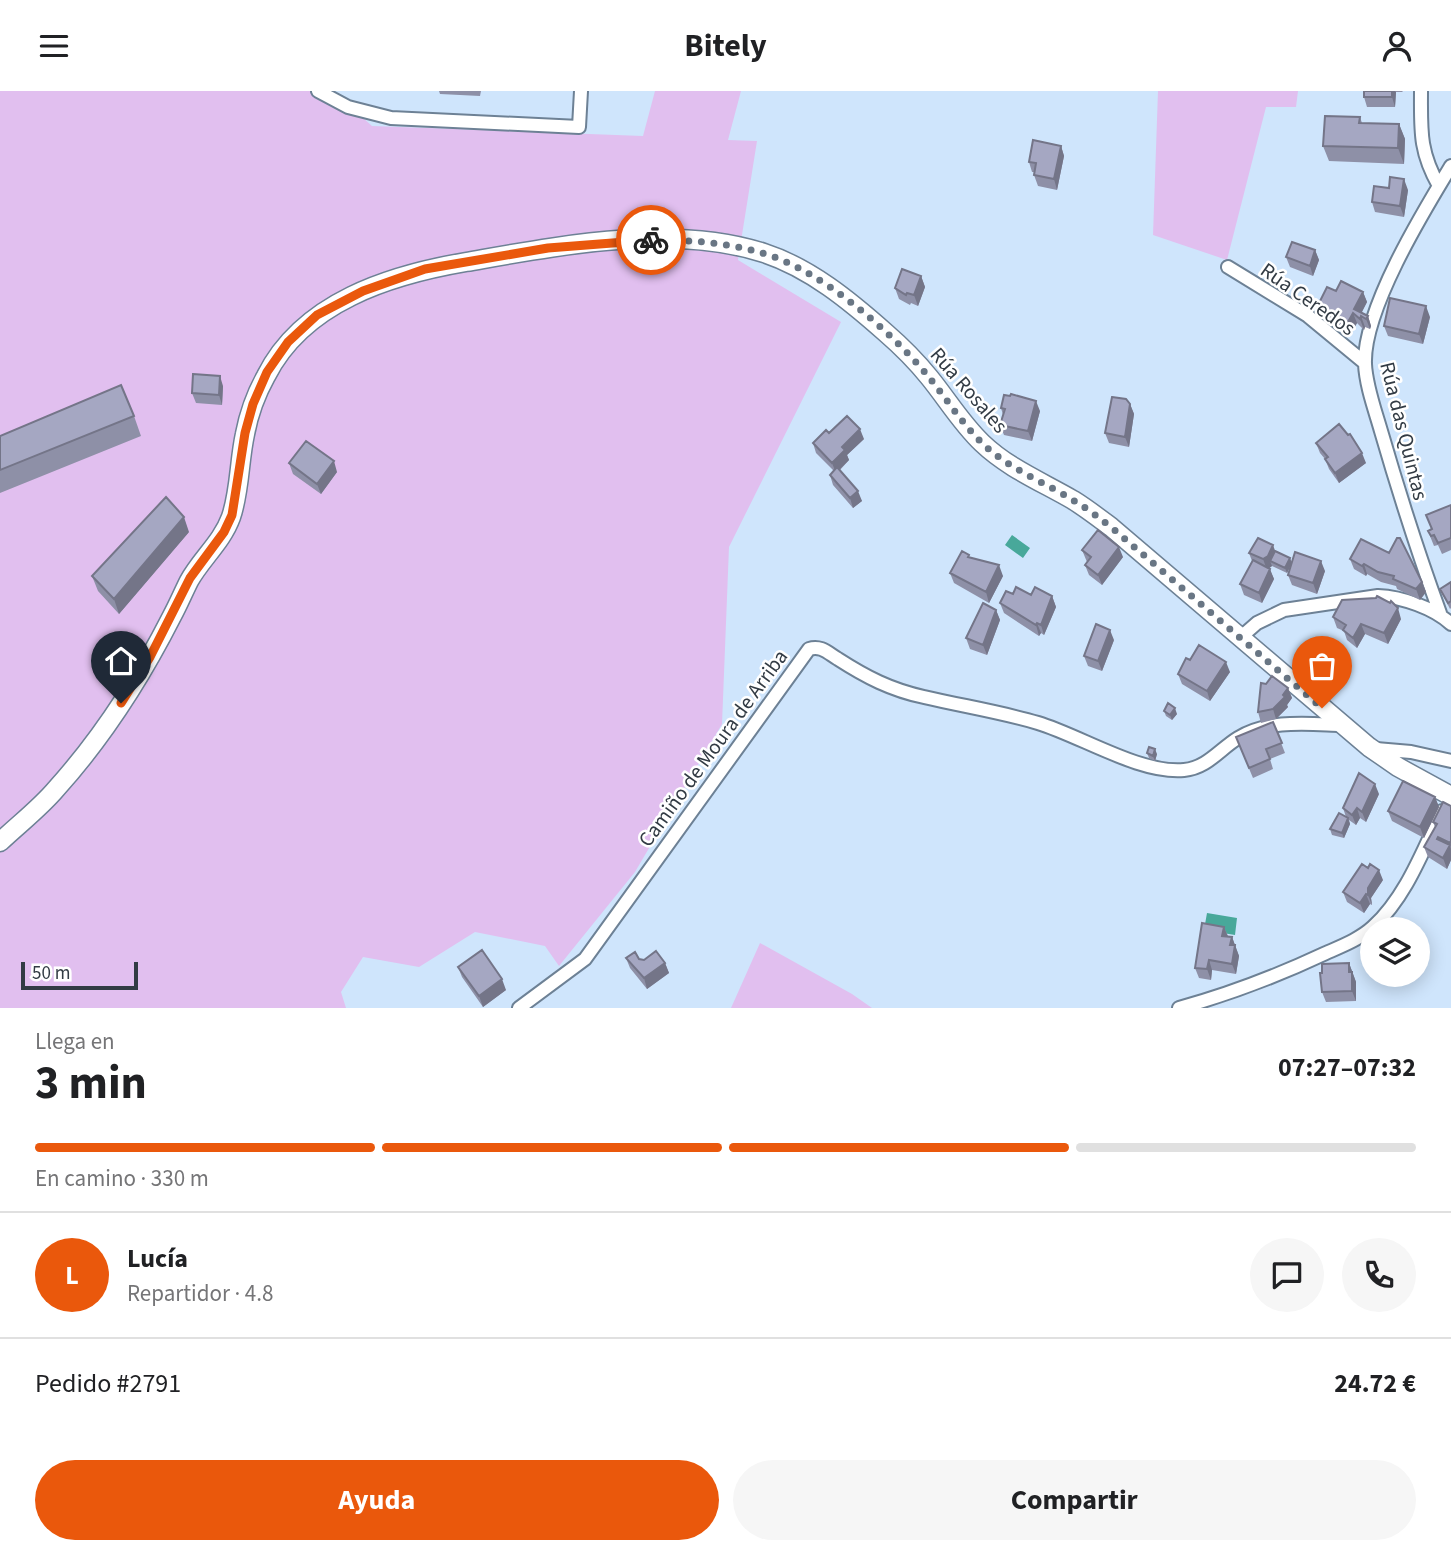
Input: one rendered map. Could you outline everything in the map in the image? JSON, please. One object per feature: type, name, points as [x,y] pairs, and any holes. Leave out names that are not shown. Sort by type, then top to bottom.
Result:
[{"type":"street","points":[[318,91],[348,107],[391,118],[579,127],[581,91]]},
{"type":"street","points":[[1420,91],[1421,139],[1426,163],[1439,186]]},
{"type":"street","name":"Rúa das Quintas","points":[[1440,613],[1419,558],[1392,469],[1367,381],[1365,363],[1375,315],[1386,286],[1451,166]]},
{"type":"street","name":"Rúa Rosales","points":[[0,842],[56,790],[106,726],[150,657],[190,578],[224,532],[232,515],[245,433],[253,404],[267,372],[288,342],[317,315],[363,291],[425,269],[548,248],[638,240],[726,244],[763,253],[830,287],[887,333],[928,375],[956,414],[982,443],[1006,463],[1077,502],[1111,527],[1369,747],[1398,767],[1450,796]]},
{"type":"street","name":"Rúa Ceredos","points":[[1228,267],[1308,316],[1365,363]]},
{"type":"street","points":[[1241,637],[1257,623],[1284,610],[1367,597],[1389,597],[1440,613],[1451,624]]},
{"type":"street","name":"Camiño de Moura de Arriba","points":[[519,1008],[585,959],[809,649],[821,648],[870,680],[896,691],[1041,724],[1144,764],[1173,770],[1194,769],[1208,762],[1237,739],[1276,725],[1342,725]]},
{"type":"street","points":[[1369,747],[1411,752],[1451,761]]},
{"type":"street","points":[[1180,1008],[1296,967],[1352,941],[1373,927],[1397,897],[1413,870],[1450,796]]},
{"type":"shaded area","points":[[0,91],[333,91],[372,126],[643,136],[655,91],[741,91],[728,140],[757,141],[738,260],[841,322],[729,547],[722,724],[635,872],[559,966],[545,946],[475,932],[419,967],[363,957],[341,992],[346,1008],[0,1008]]},
{"type":"shaded area","points":[[1158,91],[1298,91],[1296,107],[1266,107],[1227,260],[1153,235]]},
{"type":"shaded area","points":[[1012,535],[1030,548],[1023,558],[1005,545]]},
{"type":"shaded area","points":[[1207,913],[1237,918],[1235,935],[1204,930]]},
{"type":"shaded area","points":[[760,943],[852,994],[872,1008],[731,1008]]},
{"type":"building","points":[[1364,91],[1392,91],[1392,97],[1364,97]]},
{"type":"building","points":[[1325,116],[1360,117],[1359,123],[1399,124],[1398,148],[1323,146]]},
{"type":"building","points":[[1033,140],[1061,146],[1054,179],[1034,175],[1036,163],[1029,162]]},
{"type":"building","points":[[1390,177],[1404,179],[1400,206],[1372,202],[1374,186],[1389,188]]},
{"type":"building","points":[[1292,242],[1315,250],[1310,266],[1286,257]]},
{"type":"building","points":[[902,269],[921,276],[914,295],[906,295],[895,288]]},
{"type":"building","points":[[1341,281],[1363,292],[1354,309],[1368,316],[1366,319],[1361,316],[1360,319],[1353,313],[1348,322],[1318,305],[1327,287],[1336,291]]},
{"type":"building","points":[[1390,298],[1426,306],[1419,334],[1384,326]]},
{"type":"building","points":[[193,374],[220,376],[219,395],[192,393]]},
{"type":"building","points":[[121,385],[134,416],[0,470],[0,436]]},
{"type":"building","points":[[1011,394],[1036,401],[1028,431],[1000,425],[1005,409],[1001,408],[1004,395]]},
{"type":"building","points":[[1112,397],[1126,399],[1130,404],[1125,437],[1105,433]]},
{"type":"building","points":[[847,416],[860,429],[842,447],[845,450],[832,463],[813,443],[826,430],[829,433]]},
{"type":"building","points":[[1339,424],[1350,434],[1362,453],[1335,473],[1325,459],[1328,457],[1316,443]]},
{"type":"building","points":[[306,441],[334,461],[317,484],[289,463]]},
{"type":"building","points":[[837,467],[858,491],[850,498],[830,475]]},
{"type":"building","points":[[166,497],[184,517],[114,599],[92,576]]},
{"type":"building","points":[[1451,505],[1451,538],[1438,543],[1428,531],[1432,529],[1426,515]]},
{"type":"building","points":[[1098,530],[1119,547],[1098,575],[1085,565],[1091,557],[1082,550]]},
{"type":"building","points":[[1258,538],[1273,545],[1268,556],[1263,559],[1249,553]]},
{"type":"building","points":[[1397,538],[1400,538],[1422,582],[1416,589],[1393,579],[1394,576],[1378,572],[1364,564],[1362,566],[1350,559],[1361,539],[1389,553]]},
{"type":"building","points":[[962,551],[969,555],[968,557],[999,565],[986,592],[950,573]]},
{"type":"building","points":[[1275,551],[1290,558],[1285,568],[1270,561]]},
{"type":"building","points":[[1295,552],[1321,561],[1313,583],[1288,575]]},
{"type":"building","points":[[1253,560],[1270,569],[1259,593],[1240,584]]},
{"type":"building","points":[[1451,582],[1451,601],[1448,603],[1440,589]]},
{"type":"building","points":[[1016,587],[1031,595],[1035,587],[1052,596],[1041,625],[1036,625],[1000,603],[1006,591],[1013,594]]},
{"type":"building","points":[[1377,596],[1390,603],[1391,601],[1398,608],[1384,633],[1361,624],[1353,638],[1343,630],[1346,625],[1333,617],[1342,600]]},
{"type":"building","points":[[983,603],[996,610],[983,645],[966,638]]},
{"type":"building","points":[[1096,624],[1110,630],[1098,661],[1084,656]]},
{"type":"building","points":[[1199,645],[1226,662],[1207,691],[1178,674],[1186,658],[1190,660]]},
{"type":"building","points":[[1272,676],[1288,688],[1283,695],[1285,697],[1273,709],[1258,712],[1261,683],[1266,684]]},
{"type":"building","points":[[1168,703],[1175,708],[1170,715],[1164,711]]},
{"type":"building","points":[[1273,722],[1282,743],[1266,749],[1270,759],[1249,768],[1236,737]]},
{"type":"building","points":[[1149,747],[1155,749],[1153,756],[1147,753]]},
{"type":"building","points":[[1359,773],[1375,784],[1362,812],[1357,808],[1352,815],[1343,808]]},
{"type":"building","points":[[1403,781],[1435,797],[1420,827],[1388,811]]},
{"type":"building","points":[[1443,802],[1451,806],[1451,841],[1450,843],[1438,837],[1437,839],[1450,845],[1443,858],[1424,847],[1437,824],[1433,822]]},
{"type":"building","points":[[1339,813],[1348,818],[1342,833],[1330,829]]},
{"type":"building","points":[[1362,864],[1368,868],[1370,864],[1379,870],[1368,888],[1368,895],[1366,894],[1360,903],[1343,892]]},
{"type":"building","points":[[1202,923],[1224,927],[1222,936],[1232,937],[1230,945],[1235,945],[1232,964],[1209,960],[1207,969],[1195,968]]},
{"type":"building","points":[[482,950],[502,979],[479,996],[458,967]]},
{"type":"building","points":[[656,951],[665,963],[644,978],[626,958],[635,952],[639,959],[644,960]]},
{"type":"building","points":[[1349,963],[1352,991],[1322,992],[1322,964]]},
{"type":"way so far","points":[[651,240],[726,244],[763,253],[797,267],[830,287],[887,333],[928,375],[956,414],[982,443],[1006,463],[1077,502],[1111,527],[1322,708]]},
{"type":"route","points":[[121,703],[150,657],[190,578],[224,532],[232,515],[245,433],[253,404],[267,372],[288,342],[317,315],[363,291],[425,269],[548,248],[651,240]]}]
